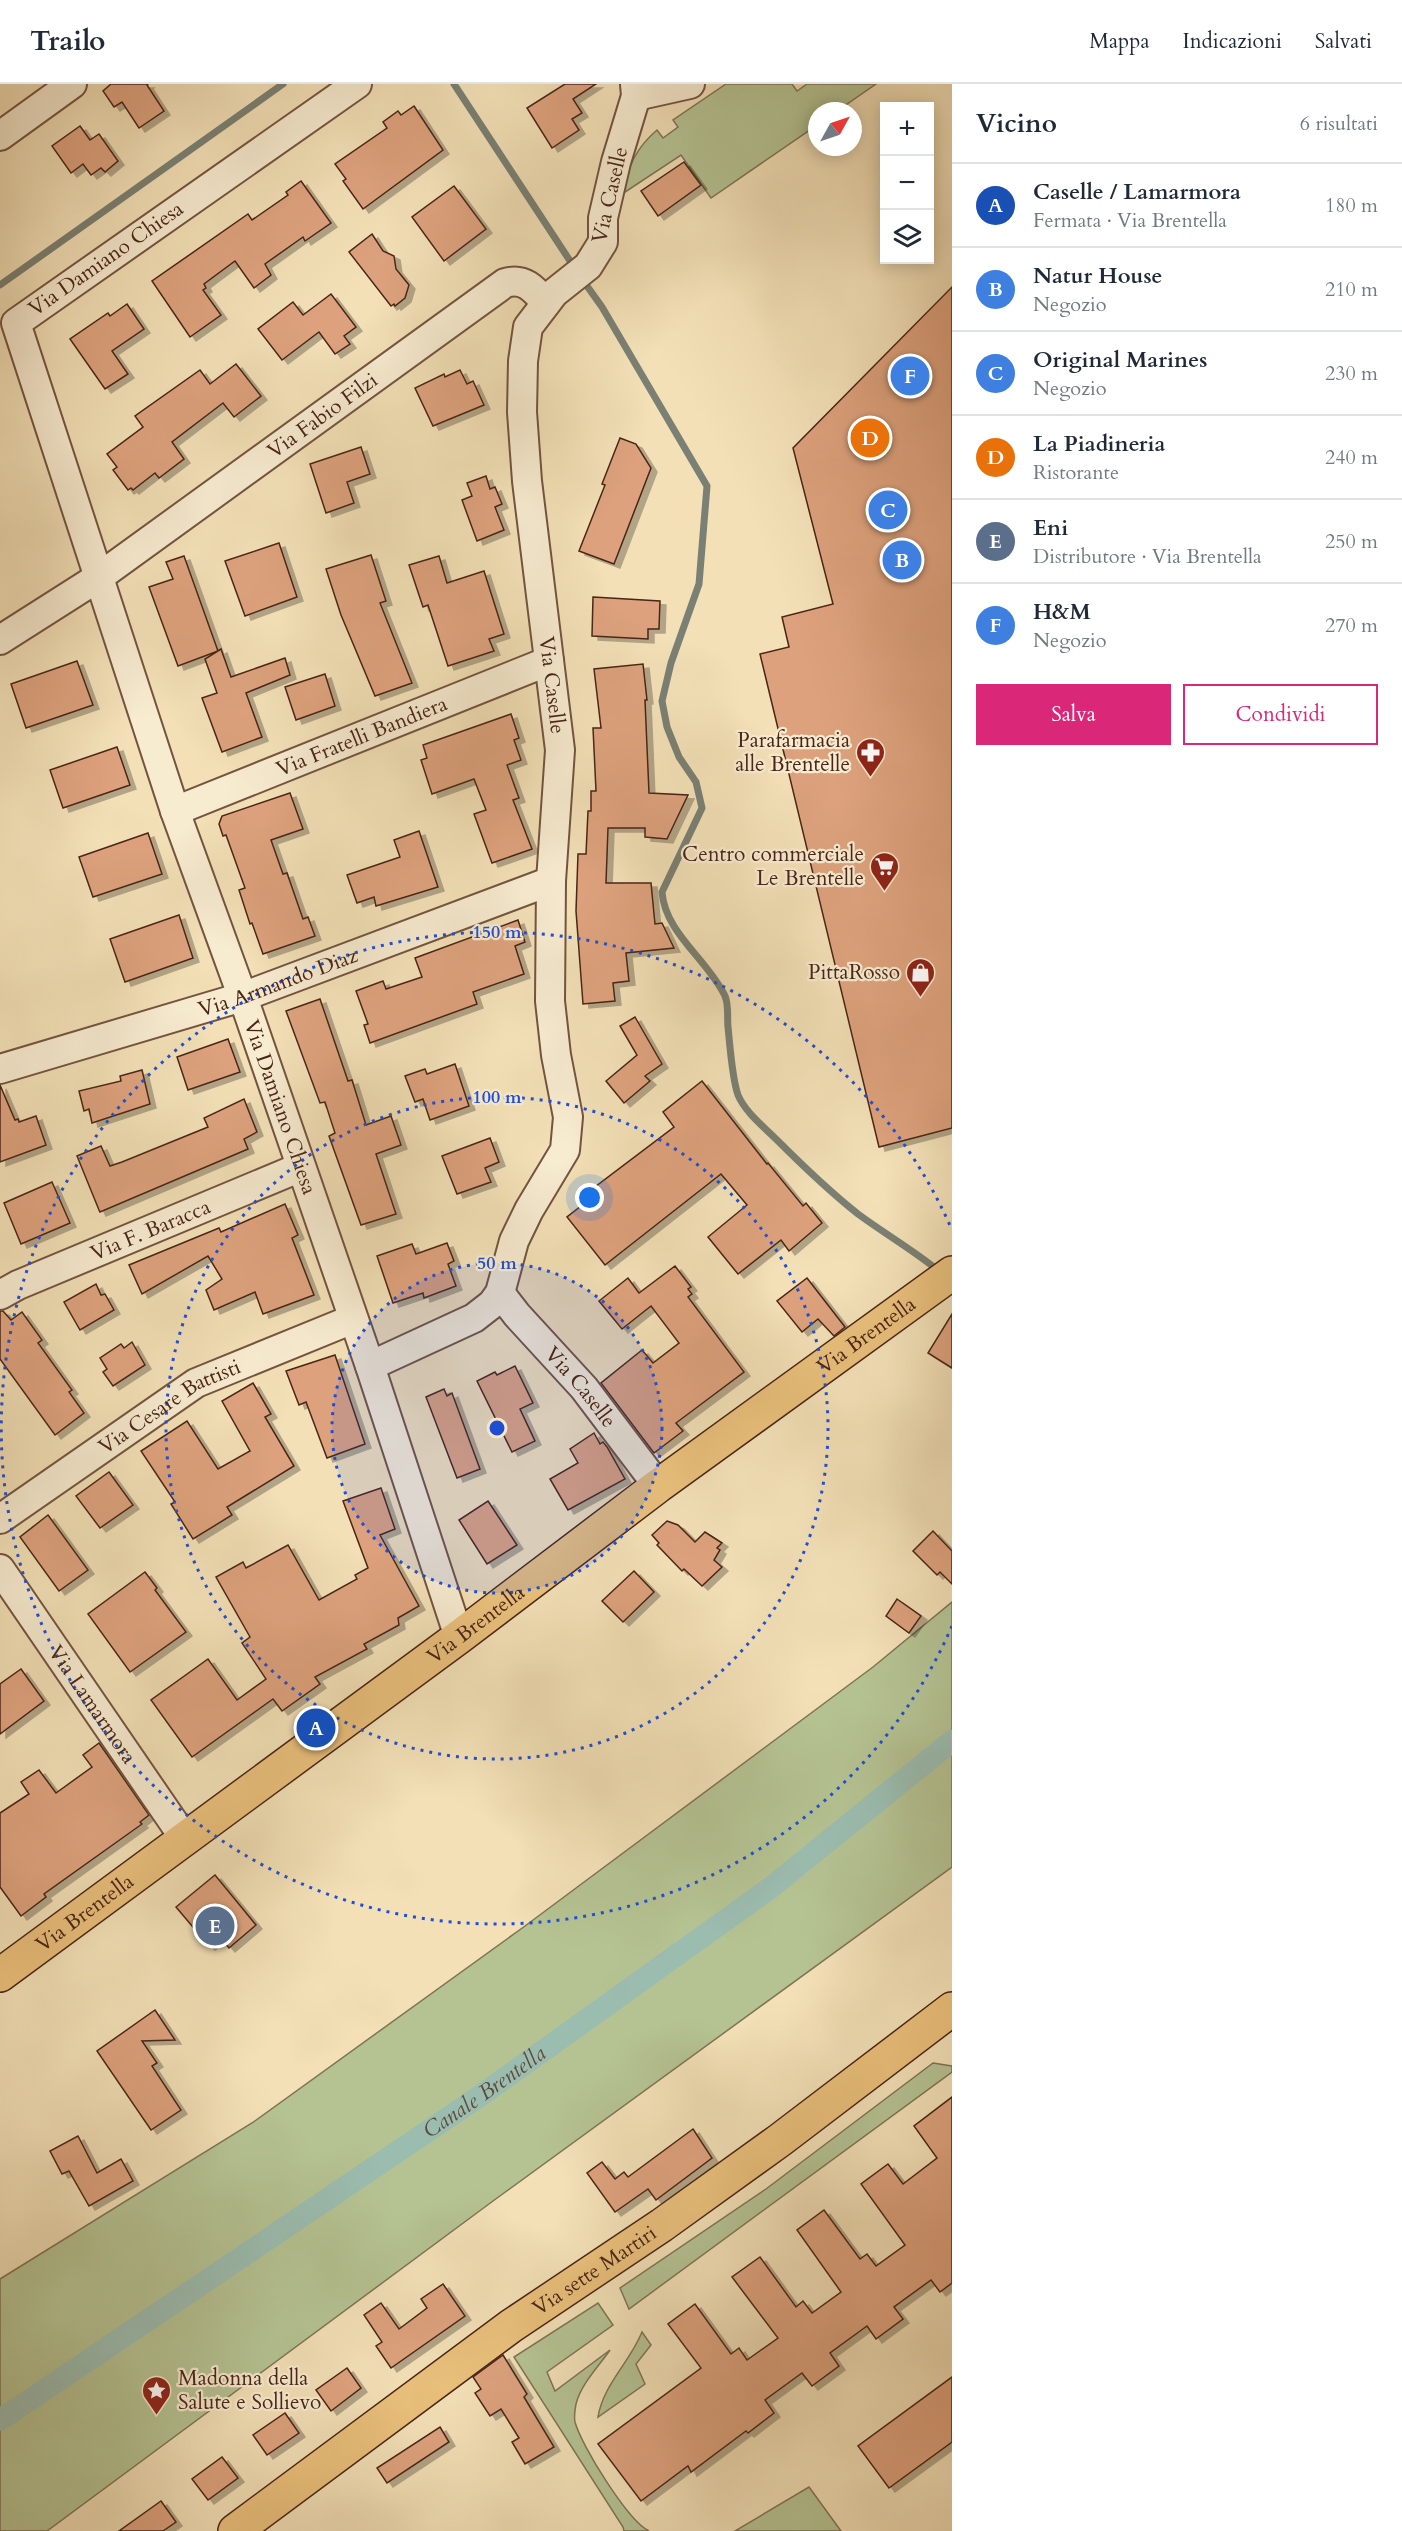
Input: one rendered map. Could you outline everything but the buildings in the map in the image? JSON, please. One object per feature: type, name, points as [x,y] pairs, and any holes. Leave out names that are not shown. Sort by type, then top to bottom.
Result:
[{"type":"main road","name":"Via Brentella","points":[[0,1975],[459,1637],[658,1486],[942,1281]]},
{"type":"main road","name":"Via sette Martiri","points":[[235,2531],[511,2326],[662,2225],[780,2140],[952,2009]]},
{"type":"street","points":[[0,136],[72,84]]},
{"type":"street","name":"Via Damiano Chiesa","points":[[357,84],[16,323],[175,811],[370,1366],[459,1637]]},
{"type":"street","name":"Via Caselle","points":[[370,1366],[474,1318],[492,1304],[500,1293],[514,1241],[529,1210],[565,1150],[568,1117],[556,1055],[550,1000],[551,881],[560,750],[527,481],[522,412],[523,362],[528,327],[554,295],[588,266],[603,242],[603,218],[635,90],[690,84]]},
{"type":"street","name":"Via Fabio Filzi","points":[[99,577],[505,283],[517,279],[554,295]]},
{"type":"street","points":[[0,640],[99,577]]},
{"type":"street","name":"Via Fratelli Bandiera","points":[[175,811],[549,661]]},
{"type":"street","name":"Via Armando Diaz","points":[[0,1069],[242,997],[551,881]]},
{"type":"street","name":"Via F. Baracca","points":[[0,1295],[18,1285],[301,1167]]},
{"type":"street","name":"Via Caselle","points":[[500,1293],[517,1315],[584,1388],[658,1486]]},
{"type":"street","name":"Via Cesare Battisti","points":[[0,1519],[196,1383],[353,1319]]},
{"type":"street","name":"Via Lamarmora","points":[[0,1569],[185,1839]]},
{"type":"green space","points":[[726,84],[792,84],[797,91],[807,84],[876,84],[850,102],[808,102],[808,131],[711,198],[681,155],[622,194],[634,158],[657,130],[663,138],[678,127],[673,120]]},
{"type":"green space","points":[[952,1602],[952,1867],[493,2201],[47,2531],[0,2531],[0,2279],[252,2123],[525,1926],[873,1667]]},
{"type":"green space","points":[[933,2063],[952,2066],[952,2072],[629,2309],[620,2288],[766,2189]]},
{"type":"green space","points":[[598,2303],[613,2325],[547,2372],[555,2391],[610,2350],[578,2397],[575,2422],[586,2447],[606,2481],[629,2513],[649,2531],[624,2531],[514,2357]]},
{"type":"green space","points":[[642,2332],[651,2345],[636,2364],[645,2384],[598,2417],[605,2394]]},
{"type":"green space","points":[[809,2487],[841,2531],[735,2531]]},
{"type":"waterway","points":[[0,285],[283,84]]},
{"type":"waterway","points":[[454,84],[574,267]]},
{"type":"waterway","points":[[582,279],[602,307],[707,486],[699,584],[671,663],[662,701],[667,727],[679,757],[696,782],[702,808],[662,892],[665,907],[679,933],[718,983],[725,996],[734,1080],[738,1095],[745,1107],[806,1169],[847,1205],[940,1272]]},
{"type":"waterway","name":"Canale Brentella","points":[[0,2420],[480,2096],[769,1889],[952,1741]]},
{"type":"place","name":"H&M","points":[[910,376]]},
{"type":"place","name":"La Piadineria","points":[[870,438]]},
{"type":"place","name":"Original Marines","points":[[888,510]]},
{"type":"place","name":"Natur House","points":[[902,560]]},
{"type":"place","name":"Parafarmacia alle Brentelle","points":[[871,778]]},
{"type":"place","name":"Centro commerciale Le Brentelle","points":[[885,892]]},
{"type":"place","name":"PittaRosso","points":[[921,998]]},
{"type":"place","name":"Caselle / Lamarmora","points":[[316,1728]]},
{"type":"place","name":"Eni","points":[[215,1926]]},
{"type":"place","name":"Madonna della Salute e Sollievo","points":[[157,2416]]}]
